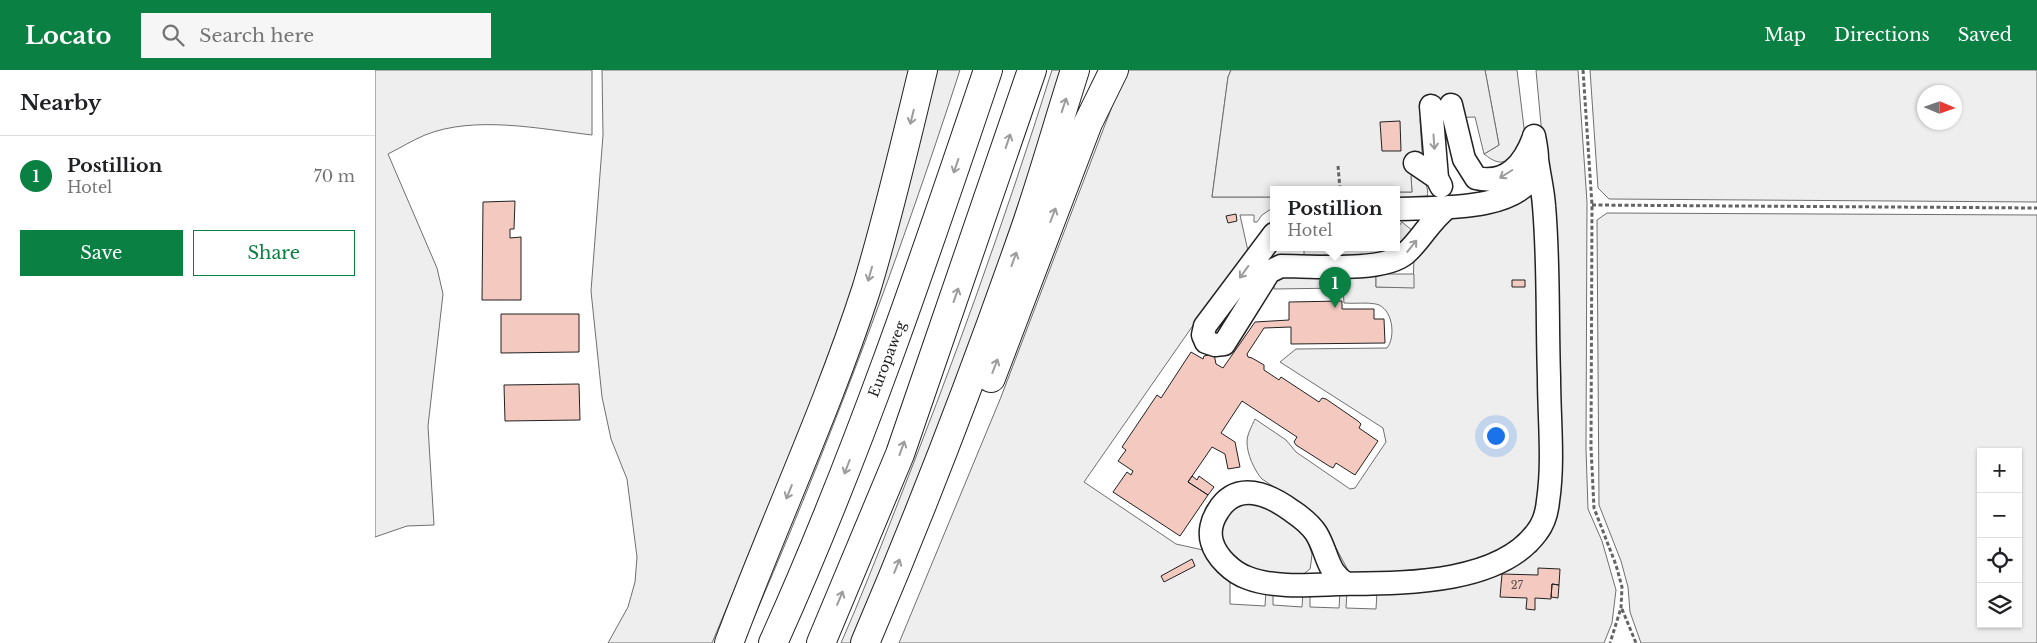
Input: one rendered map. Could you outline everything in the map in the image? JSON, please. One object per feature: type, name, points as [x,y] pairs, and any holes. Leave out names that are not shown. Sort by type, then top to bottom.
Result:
[{"type":"highway","points":[[729,643],[823,409],[865,290],[894,190],[923,70]]},
{"type":"highway","name":"Europaweg","points":[[773,643],[846,469],[924,260],[988,70]]},
{"type":"highway","points":[[821,643],[900,454],[1032,70]]},
{"type":"highway","points":[[865,643],[936,469],[1025,228],[1075,70]]},
{"type":"highway","points":[[936,469],[991,379],[1088,123],[1114,70]]},
{"type":"lane","points":[[1347,584],[1333,573],[1316,532],[1305,520],[1277,500],[1260,493],[1245,493],[1232,497],[1217,512],[1212,523],[1210,536],[1213,547],[1222,559],[1238,574],[1256,581],[1309,585],[1413,583],[1472,572],[1489,566],[1520,549],[1538,531],[1545,517],[1550,481],[1547,277],[1544,206],[1534,136],[1528,152],[1520,163],[1506,175],[1497,179],[1485,180],[1476,178],[1464,159],[1441,105],[1437,178],[1441,188],[1454,206]]},
{"type":"lane","points":[[1400,209],[1478,205],[1504,198],[1517,192],[1528,182],[1535,172],[1537,159]]},
{"type":"lane","points":[[1415,163],[1424,167],[1437,178]]},
{"type":"lane","points":[[1270,237],[1205,326],[1203,335],[1206,342],[1215,345],[1224,344],[1269,272],[1281,266],[1371,266],[1393,261],[1406,253],[1435,217],[1454,206]]},
{"type":"lane","points":[[1276,251],[1281,266]]},
{"type":"path","points":[[1583,70],[1592,205],[1591,448],[1594,508],[1616,565],[1622,588],[1621,608],[1610,643]]},
{"type":"path","points":[[1338,166],[1340,186]]},
{"type":"path","points":[[1592,205],[2037,208]]},
{"type":"path","points":[[1621,608],[1636,643]]},
{"type":"shaded area","points":[[375,70],[592,70],[592,135],[508,125],[465,126],[444,129],[425,135],[388,154],[437,268],[443,294],[428,426],[434,525],[407,526],[375,537]]},
{"type":"shaded area","points":[[602,70],[911,70],[864,257],[821,382],[712,643],[608,643],[628,607],[635,582],[637,557],[627,479],[611,439],[602,397],[591,291],[603,135]]},
{"type":"shaded area","points":[[933,70],[960,70],[911,215],[859,359],[803,502],[743,643]]},
{"type":"shaded area","points":[[1052,70],[1062,70],[1012,222],[959,373],[921,473],[858,627],[851,643],[841,643],[937,403],[997,238]]},
{"type":"shaded area","points":[[1128,70],[1231,70],[1228,77],[1212,197],[1270,197],[1270,210],[1262,215],[1257,222],[1254,222],[1254,215],[1240,215],[1248,251],[1199,325],[1194,324],[1084,482],[1176,544],[1203,550],[1230,582],[1230,604],[1265,606],[1266,590],[1273,590],[1273,605],[1302,607],[1303,591],[1310,591],[1310,607],[1339,608],[1340,592],[1347,592],[1346,608],[1376,609],[1377,592],[1536,552],[1547,533],[1547,190],[1536,70],[1578,70],[1587,202],[1586,449],[1588,509],[1602,541],[1616,590],[1612,623],[1604,643],[899,643],[1001,397],[1116,96]]},
{"type":"shaded area","points":[[1231,70],[1485,70],[1499,145],[1484,154],[1475,117],[1420,119],[1422,152],[1411,176],[1412,192],[1400,192],[1400,186],[1270,186],[1270,197],[1212,197],[1228,77]]},
{"type":"shaded area","points":[[1485,70],[1517,70],[1525,136],[1523,147],[1509,159],[1500,162],[1490,159],[1484,154],[1499,145]]},
{"type":"shaded area","points":[[1590,70],[2037,70],[2037,202],[1609,199],[1598,188]]},
{"type":"shaded area","points":[[1415,173],[1421,177],[1428,190],[1427,197],[1400,200],[1400,192],[1412,192],[1411,176]]},
{"type":"shaded area","points":[[1533,193],[1543,281],[1536,287],[1544,499],[1524,539],[1459,569],[1350,574],[1327,531],[1316,515],[1262,479],[1259,475],[1247,447],[1248,436],[1255,419],[1286,440],[1296,452],[1350,489],[1355,488],[1386,442],[1383,428],[1280,362],[1296,349],[1387,348],[1390,343],[1392,330],[1386,311],[1376,304],[1344,303],[1342,275],[1376,274],[1376,287],[1413,287],[1414,258],[1449,215]]},
{"type":"shaded area","points":[[1607,213],[2037,215],[2037,643],[1641,643],[1630,612],[1628,587],[1621,561],[1599,505],[1597,220]]},
{"type":"shaded area","points":[[1402,222],[1413,231],[1400,248],[1400,225]]},
{"type":"shaded area","points":[[1304,251],[1382,251],[1382,255],[1304,255]]},
{"type":"shaded area","points":[[1376,274],[1414,274],[1414,288],[1376,287]]},
{"type":"shaded area","points":[[1274,275],[1342,275],[1342,288],[1274,289]]},
{"type":"shaded area","points":[[1247,502],[1259,502],[1289,518],[1306,536],[1312,554],[1310,569],[1301,576],[1266,575],[1255,572],[1233,557],[1225,547],[1220,527],[1224,518],[1233,509]]},
{"type":"building","points":[[1400,121],[1401,151],[1382,151],[1380,122]]},
{"type":"building","points":[[515,201],[514,229],[510,229],[510,238],[521,237],[521,300],[482,300],[483,202]]},
{"type":"building","points":[[1236,214],[1237,221],[1228,223],[1226,216]]},
{"type":"building","points":[[1512,280],[1525,280],[1525,287],[1512,287]]},
{"type":"building","points":[[1342,301],[1342,309],[1374,309],[1374,319],[1384,319],[1385,343],[1291,344],[1291,327],[1264,328],[1247,354],[1248,357],[1264,365],[1264,370],[1279,380],[1281,377],[1319,402],[1322,398],[1326,399],[1358,421],[1361,424],[1359,428],[1378,441],[1355,475],[1336,463],[1333,468],[1329,466],[1296,445],[1294,442],[1297,437],[1242,401],[1221,433],[1235,442],[1240,467],[1228,469],[1225,454],[1212,447],[1188,482],[1208,495],[1180,536],[1113,492],[1127,472],[1131,475],[1133,471],[1118,461],[1126,450],[1122,447],[1157,395],[1161,398],[1191,352],[1203,359],[1204,356],[1214,354],[1216,364],[1223,368],[1255,322],[1289,320],[1289,302]]},
{"type":"building","points":[[501,314],[579,314],[579,352],[501,353]]},
{"type":"building","points":[[579,384],[580,420],[505,421],[504,385]]},
{"type":"building","points":[[1192,476],[1197,480],[1199,476],[1214,487],[1208,495],[1188,482]]},
{"type":"building","points":[[1192,559],[1195,566],[1164,582],[1161,576]]},
{"type":"building","points":[[1538,568],[1560,569],[1559,585],[1552,584],[1551,599],[1535,598],[1535,610],[1526,609],[1527,598],[1500,597],[1502,574],[1538,575]]},
{"type":"building","points":[[1552,584],[1559,585],[1558,598],[1551,597]]},
{"type":"place","name":"Postillion","points":[[1335,308]]}]
